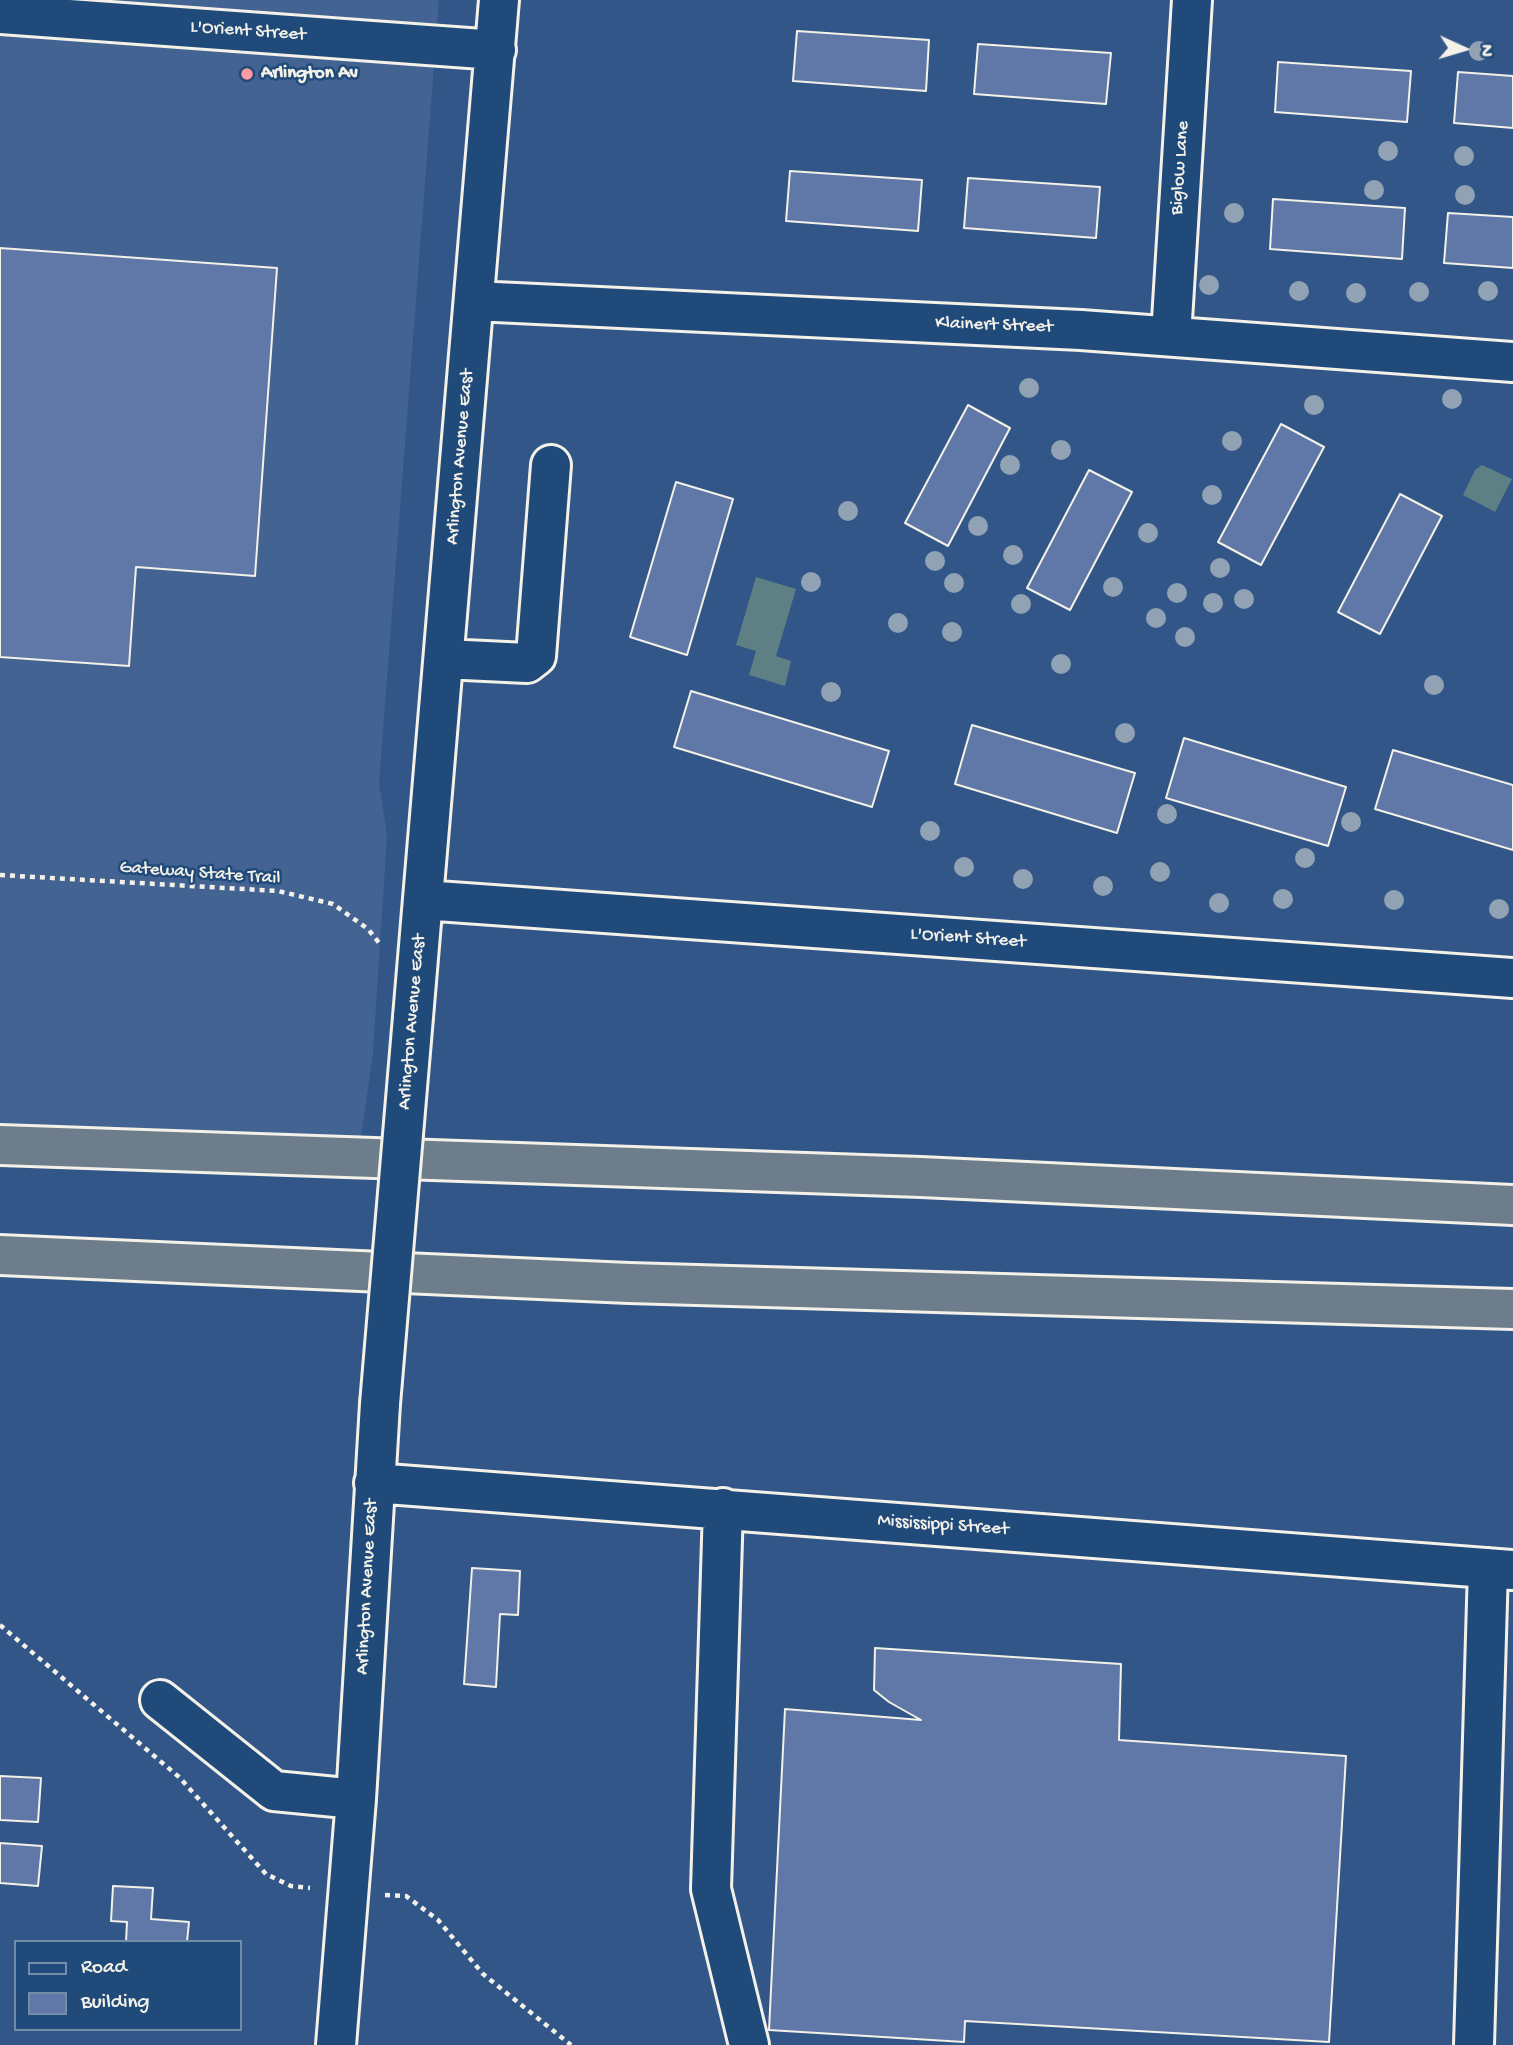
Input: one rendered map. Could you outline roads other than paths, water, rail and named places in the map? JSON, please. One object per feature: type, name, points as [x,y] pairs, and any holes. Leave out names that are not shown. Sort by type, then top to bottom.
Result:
[{"type":"highway","points":[[0,1145],[921,1177],[1513,1205]]},
{"type":"highway","points":[[0,1255],[643,1283],[1513,1309]]},
{"type":"street","name":"Arlington Avenue East","points":[[336,2045],[356,1799],[380,1404],[499,0]]},
{"type":"street","name":"Biglow Lane","points":[[1171,336],[1192,0]]},
{"type":"street","name":"L'Orient Street","points":[[0,14],[496,50]]},
{"type":"street","name":"Klainert Street","points":[[474,301],[1171,336],[1513,362]]},
{"type":"street","points":[[444,659],[527,663],[536,656],[551,465]]},
{"type":"street","name":"L'Orient Street","points":[[423,900],[1513,978]]},
{"type":"street","name":"Mississippi Street","points":[[374,1483],[1500,1569]]},
{"type":"street","points":[[723,1508],[710,1889],[749,2045]]},
{"type":"street","points":[[1474,2045],[1500,1569]]},
{"type":"street","points":[[160,1700],[274,1791],[356,1799]]},
{"type":"place","name":"Arlington Av","points":[[247,74]]}]
